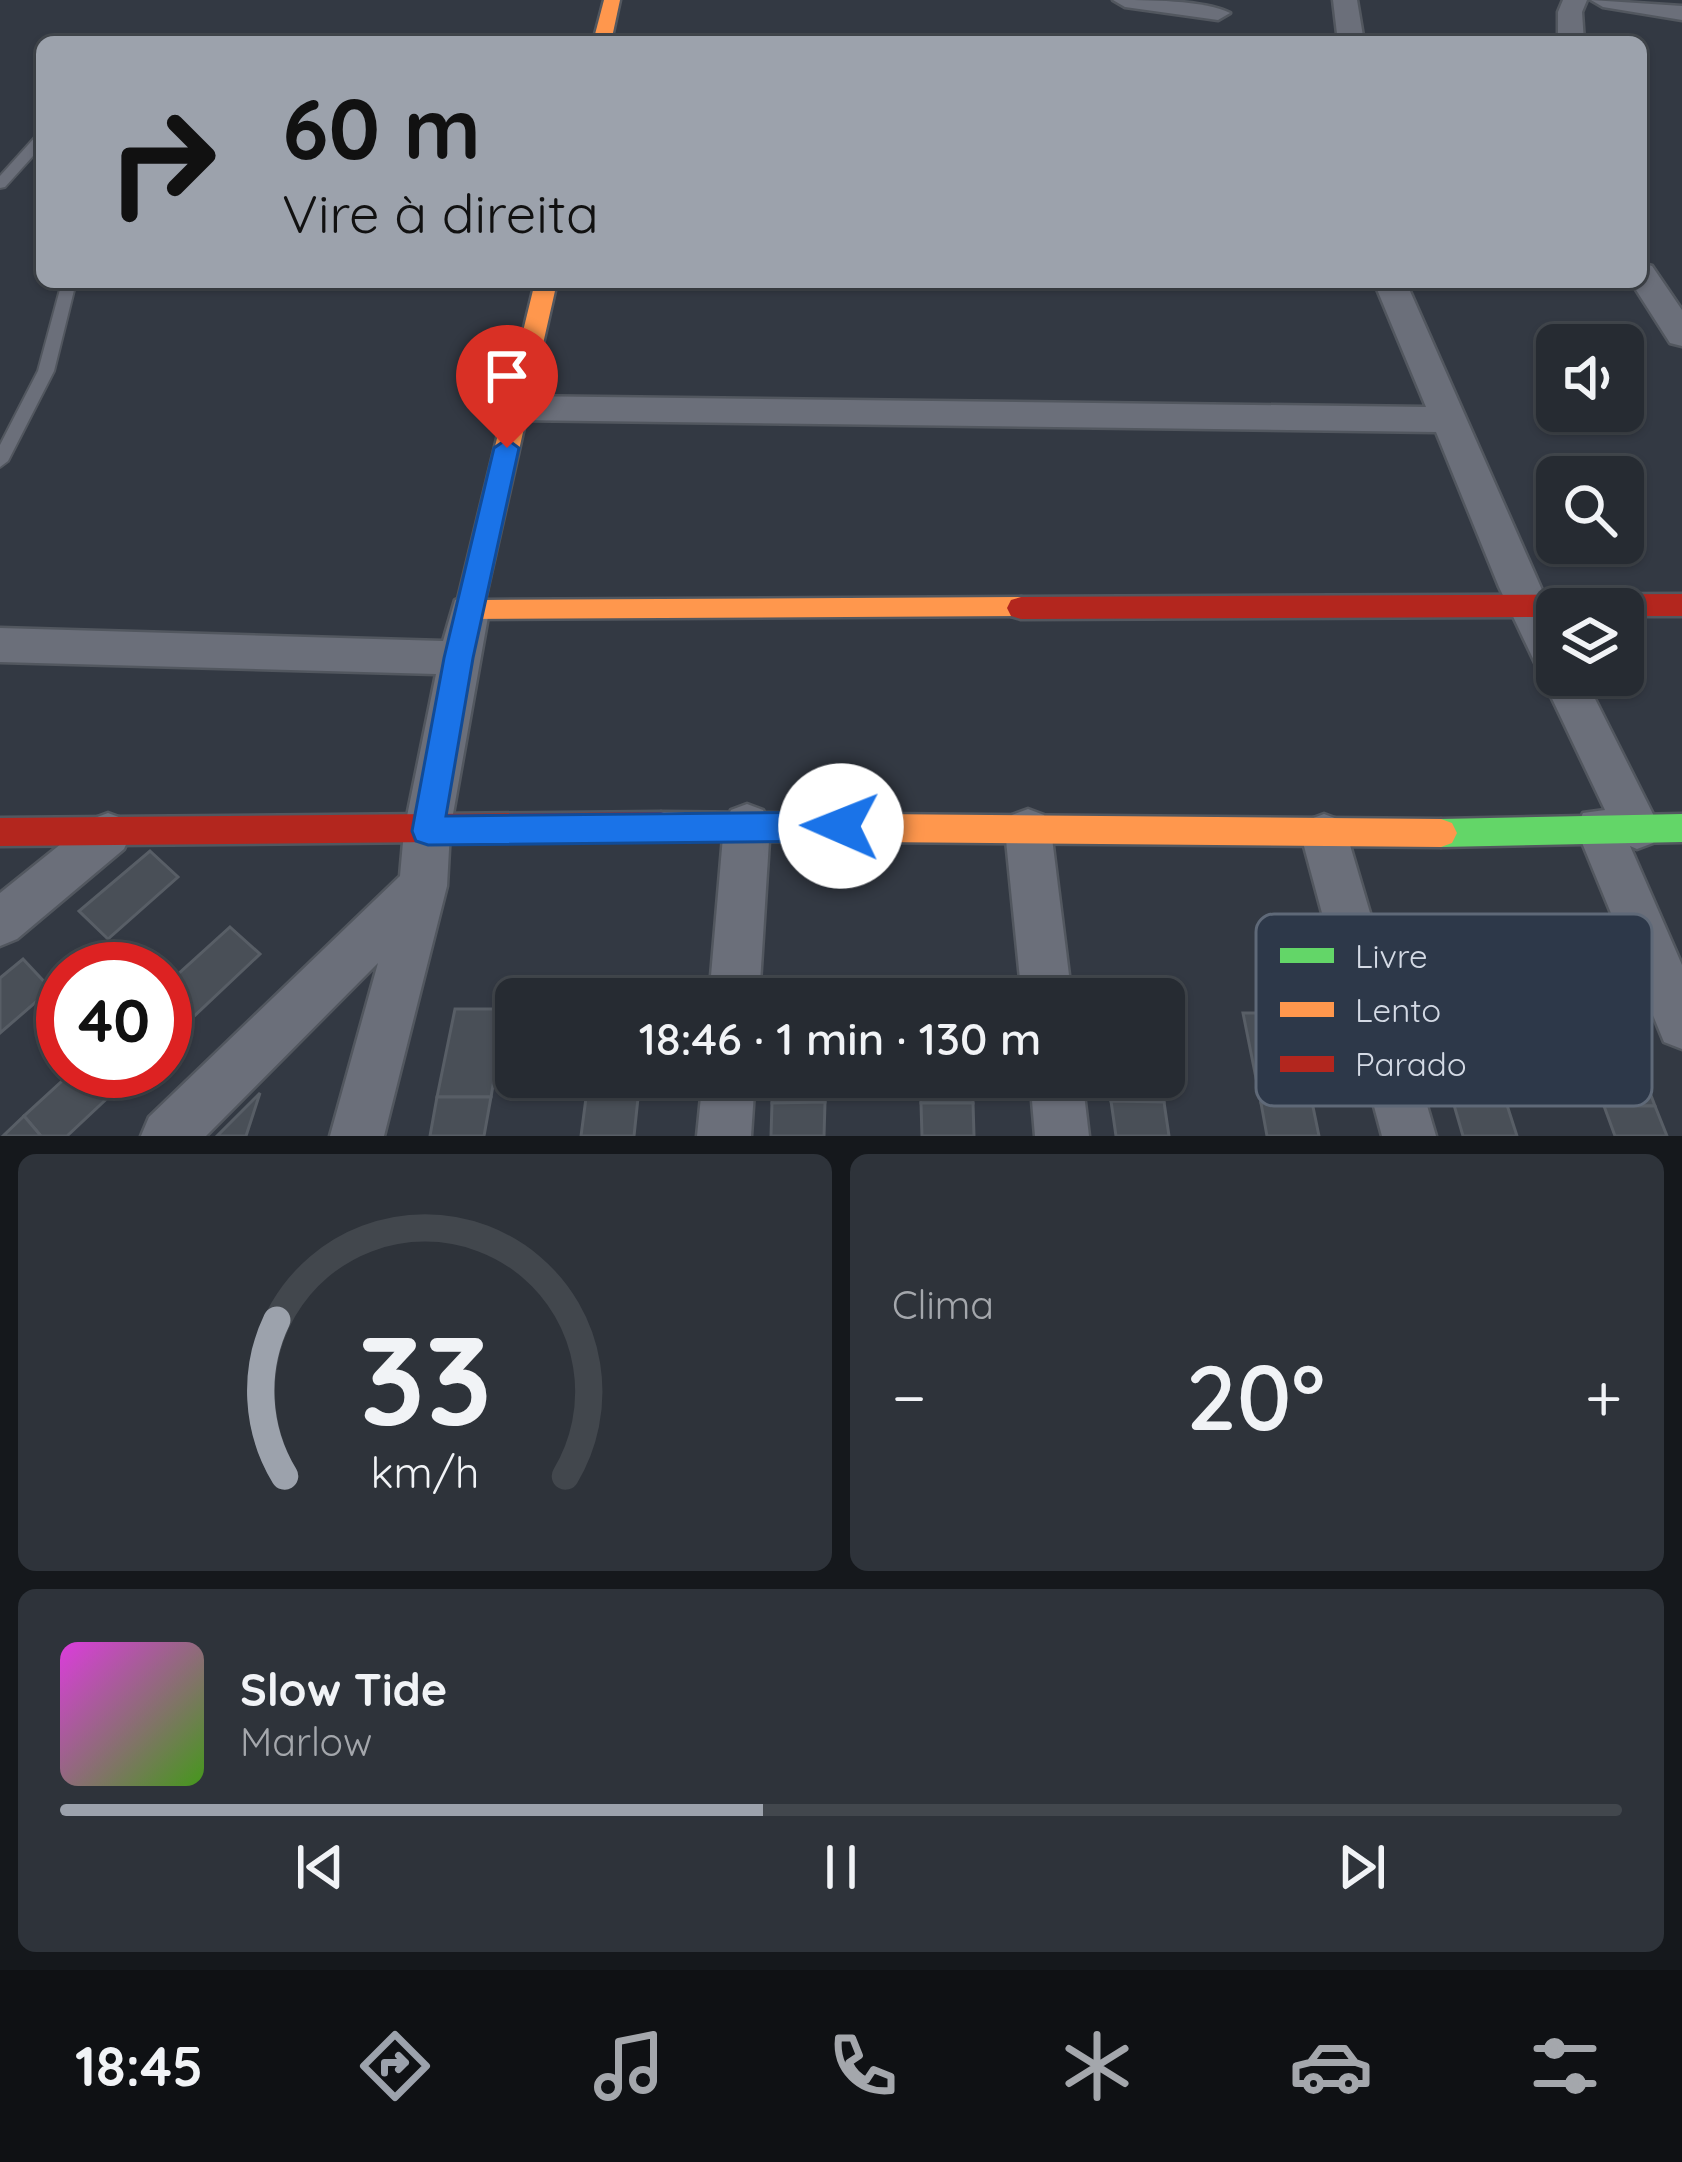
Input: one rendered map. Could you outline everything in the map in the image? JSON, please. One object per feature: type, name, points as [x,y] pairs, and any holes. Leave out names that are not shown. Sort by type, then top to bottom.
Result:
[{"type":"street","points":[[603,36],[612,0]]},
{"type":"street","points":[[1125,0],[1220,6],[1224,36]]},
{"type":"street","points":[[1345,0],[1350,36]]},
{"type":"street","points":[[1571,36],[1575,0]]},
{"type":"street","points":[[1603,0],[1682,13]]},
{"type":"street","points":[[1647,282],[1682,335]]},
{"type":"street","points":[[356,1136],[423,886],[458,658],[544,288]]},
{"type":"street","points":[[1393,288],[1536,622]]},
{"type":"street","points":[[516,408],[1450,420]]},
{"type":"street","points":[[469,611],[1682,605]]},
{"type":"street","points":[[0,645],[458,658]]},
{"type":"street","points":[[1570,696],[1646,914]]},
{"type":"street","points":[[736,978],[747,825]]},
{"type":"street","points":[[0,832],[747,825],[1324,835],[1682,828]]},
{"type":"street","points":[[1028,830],[1045,978]]},
{"type":"street","points":[[0,923],[108,834]]},
{"type":"street","points":[[1324,835],[1346,914]]},
{"type":"street","points":[[168,1136],[423,886]]},
{"type":"street","points":[[1652,932],[1682,1024]]},
{"type":"street","points":[[724,1136],[727,1098]]},
{"type":"street","points":[[1058,1098],[1062,1136]]},
{"type":"street","points":[[1401,1106],[1409,1136]]},
{"type":"lane","points":[[0,184],[36,145]]},
{"type":"lane","points":[[0,460],[46,371],[67,288]]},
{"type":"building","points":[[150,851],[178,877],[108,939],[79,911]]},
{"type":"building","points":[[230,927],[260,954],[192,1018],[192,961]]},
{"type":"building","points":[[23,959],[36,973],[36,1002],[0,1033],[0,978]]},
{"type":"building","points":[[455,1009],[495,1009],[491,1097],[437,1097]]},
{"type":"building","points":[[1243,1013],[1256,1013],[1256,1078]]},
{"type":"building","points":[[260,1093],[246,1136],[217,1136]]},
{"type":"building","points":[[437,1097],[491,1097],[484,1136],[430,1136]]},
{"type":"building","points":[[44,1098],[107,1098],[67,1136],[41,1136],[24,1116]]},
{"type":"building","points":[[586,1098],[638,1098],[634,1136],[581,1136]]},
{"type":"building","points":[[772,1098],[825,1098],[825,1102],[772,1103]]},
{"type":"building","points":[[921,1098],[973,1098],[973,1103],[921,1103]]},
{"type":"building","points":[[1163,1098],[1164,1102],[1111,1101]]},
{"type":"building","points":[[1111,1101],[1164,1102],[1169,1136],[1116,1136]]},
{"type":"building","points":[[825,1102],[824,1136],[771,1136],[772,1103]]},
{"type":"building","points":[[921,1103],[973,1103],[974,1136],[922,1136]]},
{"type":"building","points":[[1262,1106],[1313,1106],[1319,1136],[1267,1136]]},
{"type":"building","points":[[1454,1106],[1507,1106],[1517,1136],[1463,1136]]},
{"type":"building","points":[[1604,1106],[1655,1106],[1667,1136],[1615,1136]]},
{"type":"building","points":[[24,1116],[41,1136],[3,1136]]},
{"type":"traffic: fast","points":[[1441,833],[1682,828]]},
{"type":"traffic: slow","points":[[603,36],[612,0]]},
{"type":"traffic: slow","points":[[545,288],[469,611],[1021,608]]},
{"type":"traffic: slow","points":[[661,826],[1441,833]]},
{"type":"traffic: jam","points":[[1021,608],[1682,605]]},
{"type":"traffic: jam","points":[[0,832],[661,826]]},
{"type":"route","points":[[507,448],[458,658],[428,831],[841,826]]}]
